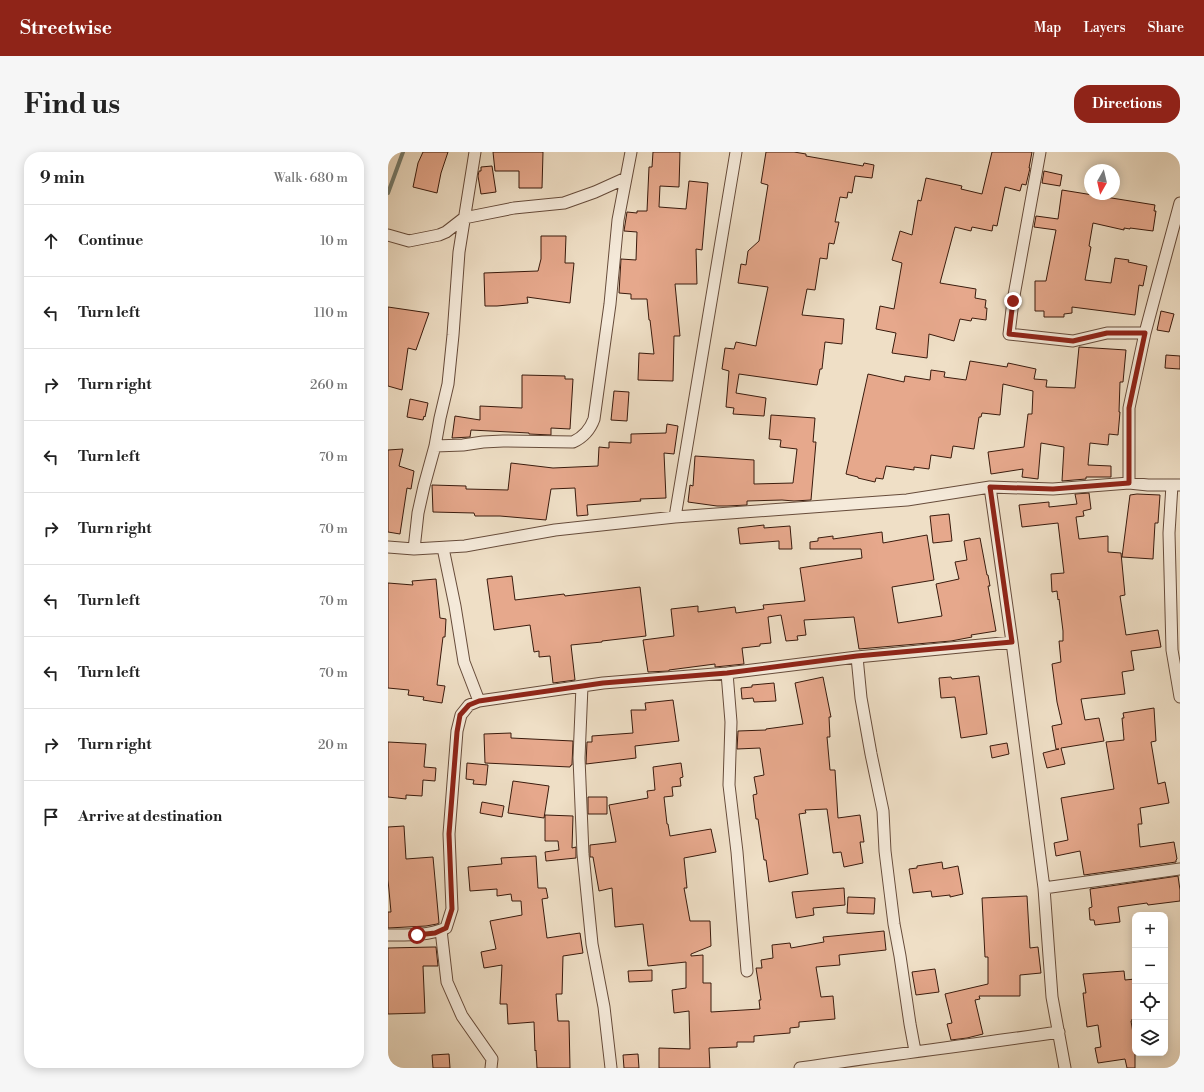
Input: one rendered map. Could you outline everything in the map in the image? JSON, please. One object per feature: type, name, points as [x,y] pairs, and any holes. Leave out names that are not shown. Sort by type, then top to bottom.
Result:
[{"type":"street","points":[[414,549],[418,514],[424,486],[436,446],[440,418],[448,384],[459,252],[475,152]]},
{"type":"street","points":[[436,446],[464,446],[484,442],[503,441],[573,442],[582,438],[591,428],[594,419],[610,304],[618,220],[631,152]]},
{"type":"street","points":[[675,517],[736,152]]},
{"type":"street","points":[[1040,152],[1013,301],[1009,334],[1073,341],[1107,333],[1145,333]]},
{"type":"street","points":[[388,235],[409,241],[419,240],[446,232],[464,218],[514,208],[564,202],[595,192],[626,178]]},
{"type":"street","points":[[1129,483],[1129,408],[1145,333],[1180,203]]},
{"type":"street","points":[[388,547],[414,549],[465,546],[555,530],[675,517],[907,500],[990,487],[1053,489],[1129,483],[1176,485],[1169,533],[1180,697]]},
{"type":"street","points":[[990,487],[1044,888],[1052,997],[1065,1068]]},
{"type":"street","points":[[443,548],[455,606],[464,662],[479,701]]},
{"type":"street","points":[[388,935],[417,935],[435,933],[446,928],[452,909],[449,834],[457,732],[460,715],[469,705],[479,701],[582,686],[663,677],[727,673],[857,656],[1012,642]]},
{"type":"street","points":[[857,656],[861,698],[883,811],[894,924],[915,1051]]},
{"type":"street","points":[[727,673],[731,722],[729,785],[737,852],[747,971]]},
{"type":"street","points":[[582,686],[579,758],[583,854],[592,944],[604,1007],[611,1068]]},
{"type":"street","points":[[1044,888],[1180,869]]},
{"type":"street","points":[[441,930],[447,982],[462,1016],[492,1059],[491,1068]]},
{"type":"street","points":[[800,1068],[816,1067],[915,1051],[1058,1032]]},
{"type":"building","points":[[423,152],[448,152],[441,173],[437,193],[413,187],[418,163]]},
{"type":"building","points":[[493,152],[543,152],[542,188],[519,188],[519,171],[495,171]]},
{"type":"building","points":[[653,152],[680,152],[679,187],[660,186],[659,207],[686,209],[689,181],[708,183],[702,250],[696,249],[697,284],[675,284],[680,336],[674,336],[673,381],[638,380],[639,353],[654,354],[647,299],[631,299],[631,294],[619,293],[621,259],[636,260],[637,232],[624,231],[627,212],[637,213],[637,211],[647,211],[649,167],[652,167]]},
{"type":"building","points":[[766,152],[794,152],[806,154],[806,156],[863,166],[864,163],[874,165],[872,178],[855,176],[852,193],[848,192],[847,198],[840,197],[835,222],[839,222],[834,244],[829,243],[827,259],[820,258],[815,290],[807,289],[802,315],[844,319],[842,344],[825,342],[822,369],[820,369],[817,385],[739,374],[736,393],[766,398],[764,416],[733,414],[734,408],[726,407],[729,371],[722,369],[725,348],[734,349],[736,342],[756,346],[768,287],[738,283],[741,264],[746,265],[748,251],[759,241],[768,185],[761,183]]},
{"type":"building","points":[[992,152],[1032,152],[1026,185],[1022,184],[1020,191],[1005,187],[997,226],[993,225],[992,231],[972,227],[971,231],[955,227],[940,283],[976,289],[975,298],[986,300],[986,320],[972,318],[971,321],[960,319],[954,341],[929,334],[927,358],[892,353],[896,333],[876,329],[880,306],[894,309],[902,263],[892,260],[900,231],[912,235],[918,200],[921,201],[926,178],[962,186],[961,189],[982,194]]},
{"type":"building","points":[[492,166],[496,192],[481,194],[478,176],[479,171],[481,171],[481,167]]},
{"type":"building","points":[[1044,171],[1062,175],[1060,186],[1042,183]]},
{"type":"building","points":[[1062,190],[1084,194],[1084,200],[1120,199],[1155,205],[1154,211],[1156,211],[1153,231],[1130,228],[1124,228],[1124,230],[1093,223],[1089,246],[1091,247],[1085,280],[1111,283],[1115,258],[1129,260],[1128,262],[1147,266],[1143,286],[1139,285],[1135,315],[1072,307],[1072,313],[1064,314],[1064,317],[1044,317],[1044,311],[1035,311],[1035,281],[1046,281],[1056,230],[1034,227],[1036,216],[1058,219]]},
{"type":"building","points":[[541,236],[566,236],[565,263],[574,263],[570,303],[527,297],[528,303],[485,306],[484,273],[538,271],[541,259]]},
{"type":"building","points":[[388,307],[429,313],[416,350],[408,348],[402,390],[388,386]]},
{"type":"building","points":[[1161,311],[1174,314],[1169,332],[1157,330]]},
{"type":"building","points":[[1079,347],[1126,350],[1123,382],[1120,382],[1118,435],[1109,434],[1108,445],[1090,443],[1088,465],[1111,466],[1111,477],[1086,477],[1086,479],[1062,481],[1064,447],[1041,443],[1038,479],[1022,477],[1023,469],[991,474],[988,452],[1024,447],[1028,414],[1032,414],[1033,391],[1003,384],[1000,415],[982,413],[981,417],[979,417],[974,449],[953,446],[951,458],[931,455],[929,469],[914,467],[914,470],[886,466],[883,479],[876,478],[875,482],[846,474],[868,374],[904,382],[905,376],[930,380],[931,370],[945,372],[944,377],[966,380],[970,361],[1007,367],[1008,363],[1036,369],[1034,379],[1047,380],[1046,387],[1075,388]]},
{"type":"building","points":[[1166,355],[1180,356],[1180,369],[1165,368]]},
{"type":"building","points":[[522,375],[565,376],[565,379],[573,379],[570,429],[551,428],[551,435],[471,430],[470,437],[452,438],[455,416],[480,420],[480,406],[522,408]]},
{"type":"building","points":[[614,391],[629,392],[627,421],[611,420]]},
{"type":"building","points":[[410,399],[428,403],[423,420],[407,417]]},
{"type":"building","points":[[771,415],[815,418],[813,442],[816,442],[811,500],[747,501],[747,505],[727,506],[688,502],[690,485],[693,486],[695,456],[754,460],[754,484],[793,483],[797,449],[780,447],[781,440],[769,439]]},
{"type":"building","points":[[667,424],[678,426],[674,454],[664,453],[666,498],[640,499],[641,501],[587,505],[588,515],[577,516],[575,488],[551,489],[546,520],[500,516],[475,516],[474,513],[433,512],[432,485],[466,486],[466,489],[508,490],[511,463],[553,468],[598,466],[599,447],[609,448],[609,442],[631,443],[631,434],[666,433]]},
{"type":"building","points":[[403,449],[399,466],[414,471],[411,489],[407,488],[400,534],[388,532],[388,450]]},
{"type":"building","points":[[1089,493],[1091,509],[1083,511],[1084,516],[1076,517],[1079,539],[1108,536],[1108,552],[1121,553],[1125,595],[1120,596],[1126,635],[1158,630],[1161,647],[1131,651],[1134,670],[1122,672],[1125,694],[1081,699],[1085,720],[1099,718],[1104,741],[1061,748],[1065,764],[1047,768],[1043,753],[1059,749],[1056,749],[1052,726],[1062,724],[1057,702],[1052,664],[1061,662],[1059,641],[1063,641],[1063,631],[1057,591],[1052,592],[1051,574],[1064,573],[1058,523],[1022,527],[1019,505],[1049,502],[1049,507],[1077,504],[1075,494]]},
{"type":"building","points":[[1130,495],[1160,495],[1158,523],[1155,523],[1153,559],[1122,557]]},
{"type":"building","points":[[949,514],[952,541],[933,543],[930,516]]},
{"type":"building","points":[[764,525],[764,528],[790,526],[792,549],[779,549],[779,541],[740,544],[738,528]]},
{"type":"building","points":[[882,532],[883,543],[927,535],[934,580],[892,587],[898,623],[942,616],[936,584],[959,579],[955,562],[967,560],[964,541],[980,538],[990,586],[988,586],[996,631],[971,635],[972,637],[951,641],[859,649],[854,617],[804,620],[806,635],[797,636],[798,640],[786,641],[781,615],[768,617],[771,643],[742,648],[744,664],[715,667],[715,664],[669,671],[648,672],[643,640],[674,636],[671,609],[698,606],[698,612],[735,607],[736,613],[764,609],[763,605],[805,601],[800,568],[862,558],[861,549],[810,549],[810,542],[818,541],[818,538],[833,536],[833,539]]},
{"type":"building","points":[[512,576],[515,600],[640,587],[646,636],[571,645],[575,680],[553,683],[550,656],[539,657],[539,651],[534,652],[530,625],[494,630],[487,579]]},
{"type":"building","points":[[436,579],[440,618],[446,619],[445,637],[443,637],[437,685],[445,686],[442,703],[423,700],[424,697],[408,695],[409,690],[388,688],[388,583],[413,585],[412,581]]},
{"type":"building","points":[[979,676],[987,734],[961,738],[955,697],[941,698],[939,678],[951,677],[952,679]]},
{"type":"building","points":[[823,677],[831,717],[829,717],[830,737],[827,737],[830,770],[835,770],[838,818],[860,815],[864,842],[860,842],[863,863],[844,867],[841,852],[833,853],[827,809],[805,810],[806,813],[799,814],[808,874],[769,882],[758,819],[756,819],[753,795],[757,794],[754,777],[764,775],[760,748],[737,749],[738,731],[766,730],[803,724],[795,683]]},
{"type":"building","points":[[774,683],[776,701],[754,702],[753,698],[742,699],[741,688],[752,687],[752,685]]},
{"type":"building","points":[[673,700],[679,741],[635,746],[636,758],[586,764],[587,742],[592,742],[592,736],[633,733],[631,710],[646,710],[645,703]]},
{"type":"building","points":[[1154,708],[1156,741],[1151,742],[1158,784],[1165,782],[1169,803],[1140,808],[1142,824],[1138,824],[1140,847],[1174,842],[1177,859],[1176,862],[1084,875],[1080,851],[1056,856],[1054,843],[1068,840],[1061,798],[1114,789],[1106,742],[1124,740],[1123,713]]},
{"type":"building","points":[[511,733],[511,738],[573,741],[572,765],[570,767],[485,763],[484,734]]},
{"type":"building","points":[[388,742],[426,744],[424,767],[436,768],[435,781],[423,780],[422,796],[406,795],[406,799],[388,797]]},
{"type":"building","points":[[1007,743],[1009,754],[992,758],[990,746]]},
{"type":"building","points":[[467,763],[488,765],[486,785],[473,784],[474,780],[466,779]]},
{"type":"building","points":[[681,763],[683,777],[680,778],[681,786],[672,787],[673,796],[664,797],[670,836],[711,829],[716,852],[684,858],[687,888],[684,888],[690,921],[710,921],[711,946],[691,954],[691,956],[703,955],[703,983],[711,983],[711,1012],[760,1009],[759,1000],[761,1000],[756,968],[762,968],[761,960],[773,958],[772,945],[790,943],[791,948],[824,942],[823,937],[884,931],[886,950],[839,955],[840,965],[816,967],[821,997],[833,996],[835,1019],[799,1022],[799,1027],[790,1028],[790,1033],[754,1036],[754,1042],[737,1042],[737,1047],[709,1048],[710,1068],[659,1068],[659,1048],[690,1049],[689,1011],[674,1013],[672,990],[686,988],[686,962],[648,966],[643,924],[615,927],[612,888],[599,891],[593,857],[590,857],[590,845],[616,842],[609,805],[648,798],[647,791],[655,790],[653,767]]},
{"type":"building","points":[[513,781],[549,786],[544,818],[508,813]]},
{"type":"building","points":[[588,797],[607,797],[607,814],[588,814]]},
{"type":"building","points":[[482,802],[504,806],[502,817],[480,813]]},
{"type":"building","points":[[545,815],[573,816],[572,848],[576,847],[576,858],[546,861],[545,852],[559,850],[558,841],[545,841]]},
{"type":"building","points":[[404,826],[406,859],[433,857],[439,923],[437,924],[388,928],[388,912],[391,912],[388,880],[388,827]]},
{"type":"building","points":[[536,856],[538,888],[546,888],[548,898],[542,899],[547,938],[580,933],[583,953],[563,956],[562,994],[556,994],[558,1021],[569,1021],[570,1068],[537,1068],[534,1022],[508,1024],[507,1004],[500,1004],[502,965],[484,968],[481,952],[496,949],[490,921],[522,915],[521,901],[512,901],[511,894],[497,896],[497,889],[470,891],[468,867],[502,864],[501,858]]},
{"type":"building","points":[[942,862],[943,869],[958,866],[963,894],[950,897],[950,895],[932,897],[931,891],[913,893],[909,869],[917,868],[917,866]]},
{"type":"building","points":[[1178,876],[1180,901],[1118,907],[1120,922],[1095,925],[1094,920],[1090,920],[1089,908],[1092,907],[1090,889]]},
{"type":"building","points":[[844,888],[845,905],[813,908],[814,915],[796,918],[792,892]]},
{"type":"building","points":[[1027,896],[1030,948],[1038,947],[1041,973],[1020,975],[1020,996],[979,996],[980,999],[975,1000],[983,1034],[951,1040],[947,1024],[952,1023],[945,994],[988,984],[988,957],[985,957],[982,898]]},
{"type":"building","points":[[848,897],[875,898],[874,914],[847,913]]},
{"type":"building","points":[[436,947],[438,966],[423,966],[425,1013],[388,1014],[388,948]]},
{"type":"building","points":[[935,969],[939,992],[916,995],[912,972]]},
{"type":"building","points":[[652,970],[652,981],[629,982],[628,971]]},
{"type":"building","points":[[1124,971],[1125,980],[1132,979],[1132,1056],[1135,1056],[1135,1068],[1127,1068],[1125,1059],[1098,1063],[1095,1048],[1101,1047],[1098,1025],[1087,1027],[1083,993],[1086,993],[1083,974]]},
{"type":"building","points":[[449,1054],[450,1068],[433,1068],[432,1055]]},
{"type":"building","points":[[638,1054],[639,1068],[624,1068],[623,1055]]},
{"type":"waterway","points":[[388,193],[403,152]]},
{"type":"route","points":[[417,935],[435,933],[446,928],[452,909],[449,834],[457,732],[460,715],[469,705],[479,701],[603,683],[727,673],[857,656],[1012,642],[990,487],[1053,489],[1129,483],[1129,408],[1145,333],[1107,333],[1073,341],[1009,334],[1013,301]]}]
